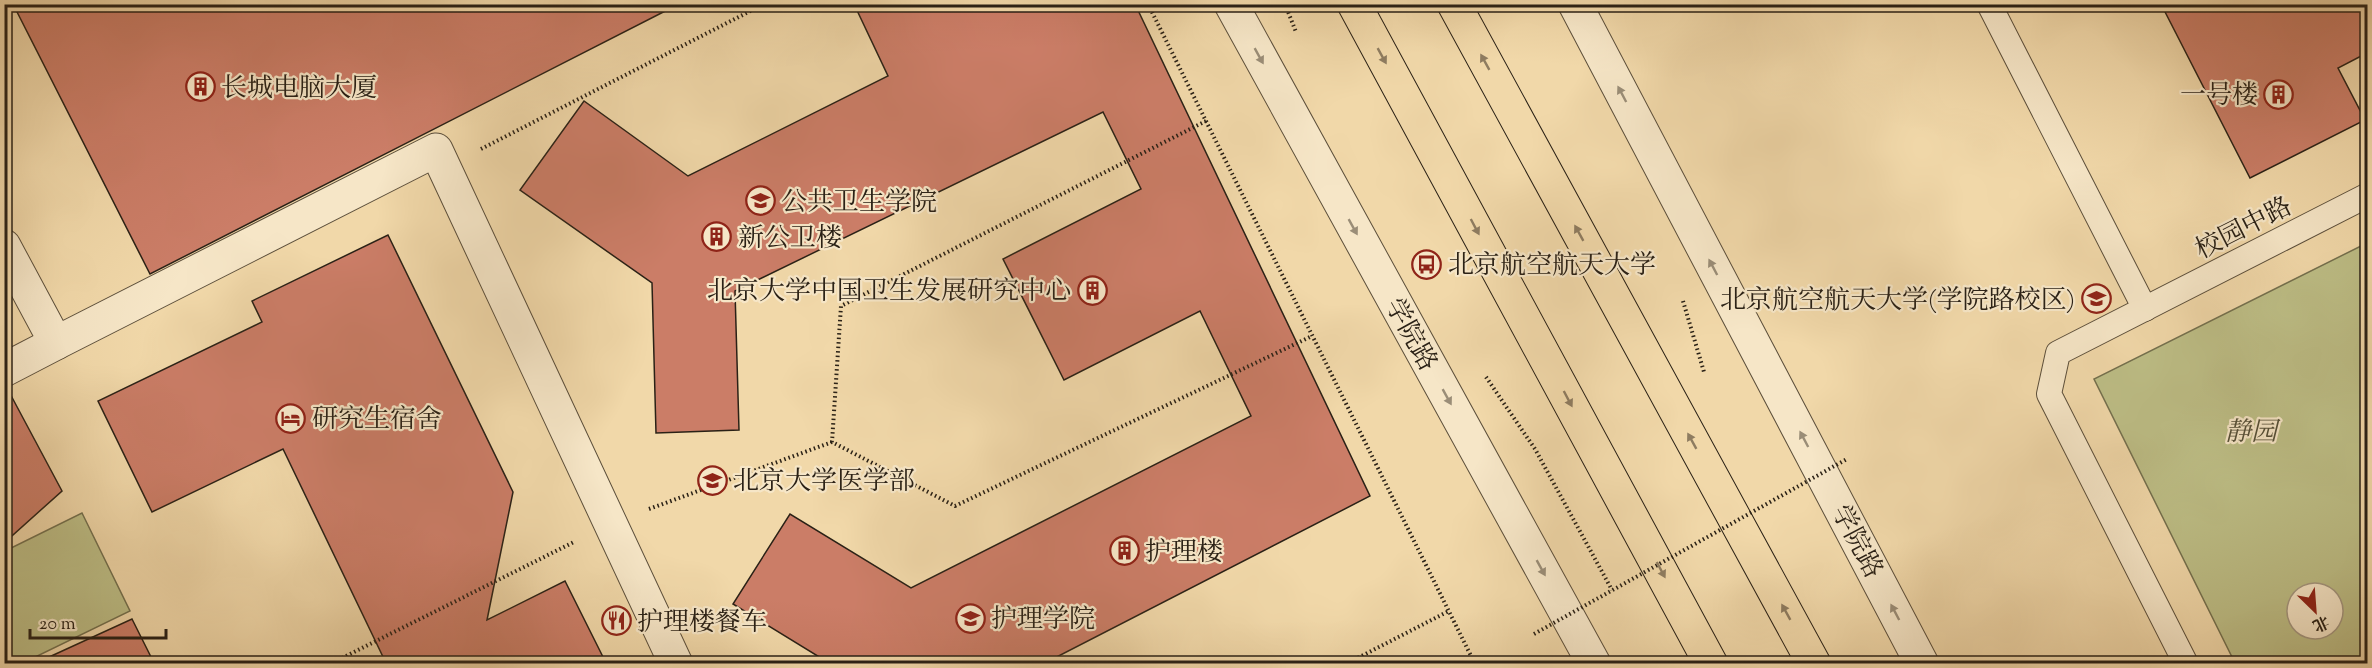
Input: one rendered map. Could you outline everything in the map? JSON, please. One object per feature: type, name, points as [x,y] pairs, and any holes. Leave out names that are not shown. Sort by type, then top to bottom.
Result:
[{"type":"highway","points":[[1354,4],[1711,663]]},
{"type":"highway","points":[[1454,4],[1814,663]]},
{"type":"street","name":"学院路","points":[[1231,4],[1594,663]]},
{"type":"street","name":"学院路","points":[[1575,4],[1923,663]]},
{"type":"street","points":[[4,370],[436,150],[676,663]]},
{"type":"street","points":[[4,246],[56,343]]},
{"type":"lane","points":[[1989,4],[2145,309]]},
{"type":"lane","name":"校园中路","points":[[2186,663],[2049,394],[2058,353],[2367,195]]},
{"type":"path","points":[[444,168],[764,4]]},
{"type":"path","points":[[1148,4],[1474,663]]},
{"type":"path","points":[[832,442],[841,306],[1206,121]]},
{"type":"path","points":[[330,663],[611,523],[832,442],[955,506],[1312,336]]},
{"type":"path","points":[[1483,373],[1535,449],[1612,590]]},
{"type":"path","points":[[1534,634],[1847,459]]},
{"type":"path","points":[[1346,663],[1449,611]]},
{"type":"green space","name":"静园","points":[[2367,243],[2367,663],[2235,663],[2094,379]]},
{"type":"green space","points":[[82,513],[130,611],[23,663],[5,663],[5,551]]},
{"type":"building","points":[[13,4],[679,4],[150,274]]},
{"type":"building","points":[[854,4],[1135,4],[1370,496],[1045,663],[829,663],[733,604],[790,514],[911,588],[1251,416],[1200,311],[1064,380],[1003,259],[1141,189],[1103,112],[735,291],[739,430],[656,433],[652,283],[520,190],[584,101],[688,176],[888,76]]},
{"type":"building","name":"一号楼","points":[[2161,4],[2367,4],[2367,53],[2338,68],[2365,120],[2250,178]]},
{"type":"building","name":"研究生宿舍","points":[[388,235],[513,492],[487,620],[565,581],[606,663],[386,663],[283,449],[152,512],[98,401],[262,322],[252,301]]},
{"type":"building","points":[[7,388],[62,491],[4,543],[4,389]]},
{"type":"building","points":[[132,619],[154,663],[36,663]]},
{"type":"place","name":"长城电脑大厦","points":[[200,87]]},
{"type":"place","name":"一号楼","points":[[2279,94]]},
{"type":"place","name":"公共卫生学院","points":[[760,201]]},
{"type":"place","name":"新公卫楼","points":[[717,237]]},
{"type":"place","name":"北京航空航天大学","points":[[1427,264]]},
{"type":"place","name":"北京大学中国卫生发展研究中心","points":[[1092,290]]},
{"type":"place","name":"北京航空航天大学(学院路校区)","points":[[2096,299]]},
{"type":"place","name":"研究生宿舍","points":[[291,418]]},
{"type":"place","name":"北京大学医学部","points":[[712,480]]},
{"type":"place","name":"护理楼","points":[[1124,551]]},
{"type":"place","name":"护理学院","points":[[970,618]]},
{"type":"place","name":"护理楼餐车","points":[[616,621]]}]
